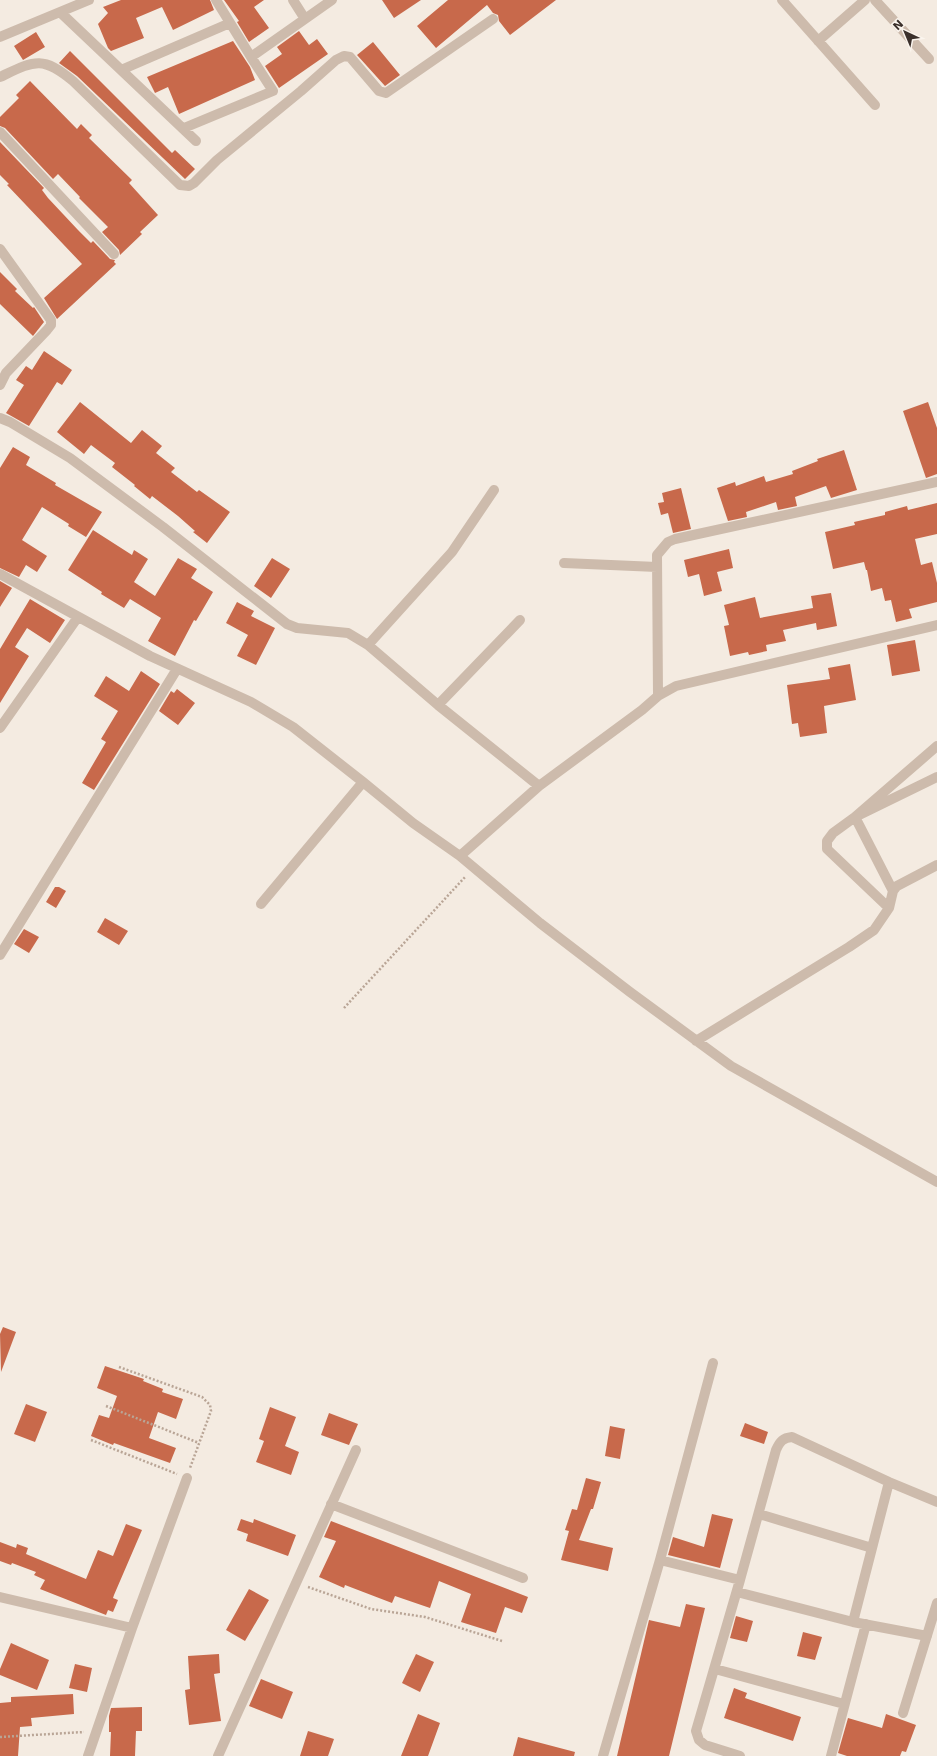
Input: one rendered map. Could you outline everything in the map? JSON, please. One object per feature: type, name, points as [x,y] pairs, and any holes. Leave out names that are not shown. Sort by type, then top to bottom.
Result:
[{"type":"street","points":[[0,38],[89,0]]},
{"type":"street","points":[[184,128],[273,91],[216,0]]},
{"type":"street","points":[[293,0],[305,19]]},
{"type":"street","points":[[251,57],[332,0]]},
{"type":"street","points":[[782,0],[874,105]]},
{"type":"street","points":[[818,41],[865,0]]},
{"type":"street","points":[[875,0],[929,60]]},
{"type":"street","points":[[61,12],[196,141]]},
{"type":"street","points":[[0,77],[19,68],[36,63],[47,64],[57,68],[73,81],[180,185],[184,186],[194,183],[217,160],[336,60],[344,56],[350,57],[379,91],[386,93],[492,19]]},
{"type":"street","points":[[121,70],[230,23]]},
{"type":"street","points":[[0,132],[114,254]]},
{"type":"street","points":[[0,249],[51,320],[51,325],[6,373],[0,384]]},
{"type":"street","points":[[0,418],[10,422],[70,458],[163,527],[287,624],[297,628],[348,633],[368,645],[438,705],[539,786]]},
{"type":"street","points":[[658,696],[657,555],[659,550],[668,542],[675,539],[937,482]]},
{"type":"street","points":[[368,645],[452,552],[494,490]]},
{"type":"street","points":[[564,563],[657,567]]},
{"type":"street","points":[[0,574],[177,669],[251,702],[287,724],[363,782],[413,823],[460,856],[540,923],[618,983],[731,1066],[937,1182]]},
{"type":"street","points":[[0,728],[78,617]]},
{"type":"street","points":[[438,705],[520,620]]},
{"type":"street","points":[[460,856],[539,786],[642,710],[658,696],[676,686],[937,625]]},
{"type":"street","points":[[0,955],[177,669]]},
{"type":"street","points":[[889,908],[827,849],[827,841],[833,833],[855,817],[937,746]]},
{"type":"street","points":[[855,817],[937,777]]},
{"type":"street","points":[[261,904],[363,782]]},
{"type":"street","points":[[855,817],[893,892]]},
{"type":"street","points":[[696,1041],[849,948],[874,930],[889,908],[893,892],[898,886],[937,864]]},
{"type":"street","points":[[603,1756],[660,1560],[713,1363]]},
{"type":"street","points":[[740,1756],[706,1745],[699,1740],[696,1731],[737,1592],[776,1450],[780,1441],[785,1438],[792,1437],[889,1482],[937,1502]]},
{"type":"street","points":[[218,1756],[356,1450]]},
{"type":"street","points":[[88,1756],[132,1628],[187,1478]]},
{"type":"street","points":[[853,1622],[889,1482]]},
{"type":"street","points":[[331,1504],[523,1578]]},
{"type":"street","points":[[759,1514],[872,1548]]},
{"type":"street","points":[[660,1560],[740,1580]]},
{"type":"street","points":[[737,1592],[853,1622],[927,1636]]},
{"type":"street","points":[[0,1597],[132,1628]]},
{"type":"street","points":[[903,1713],[937,1603]]},
{"type":"street","points":[[831,1756],[866,1624]]},
{"type":"street","points":[[715,1669],[844,1704]]},
{"type":"path","points":[[344,1008],[474,868]]},
{"type":"path","points":[[91,1440],[187,1478],[211,1411],[210,1405],[202,1397],[119,1367]]},
{"type":"path","points":[[106,1406],[199,1443]]},
{"type":"path","points":[[296,1583],[371,1609],[425,1617],[502,1641]]},
{"type":"path","points":[[0,1736],[96,1731]]},
{"type":"building","points":[[121,0],[210,0],[214,10],[173,30],[162,7],[136,18],[144,38],[111,51],[108,48],[98,24],[108,13],[103,7]]},
{"type":"building","points":[[224,0],[264,0],[254,7],[269,28],[249,42],[237,22],[239,21]]},
{"type":"building","points":[[382,0],[421,0],[394,18]]},
{"type":"building","points":[[448,0],[556,0],[510,35],[499,21],[498,15],[493,13],[487,5],[436,48],[417,26]]},
{"type":"building","points":[[299,31],[309,45],[317,39],[328,54],[279,88],[265,66],[282,54],[277,47]]},
{"type":"building","points":[[36,32],[45,47],[23,60],[14,46]]},
{"type":"building","points":[[233,41],[250,67],[255,80],[179,114],[168,87],[155,93],[147,77]]},
{"type":"building","points":[[373,42],[400,75],[385,86],[357,55]]},
{"type":"building","points":[[70,51],[172,153],[175,150],[195,169],[185,179],[77,76],[59,63]]},
{"type":"building","points":[[30,81],[77,129],[81,124],[92,135],[89,138],[132,180],[129,183],[158,215],[140,232],[142,234],[120,255],[119,250],[102,232],[108,227],[58,174],[53,179],[5,128],[0,126],[0,117],[19,98],[16,95]]},
{"type":"building","points":[[0,142],[44,188],[42,190],[48,198],[78,230],[91,243],[93,241],[110,259],[115,260],[114,262],[116,264],[57,319],[44,298],[82,264],[7,185],[9,184],[0,175]]},
{"type":"building","points":[[0,272],[17,289],[15,291],[33,308],[34,307],[44,322],[33,336],[0,304]]},
{"type":"building","points":[[44,351],[72,370],[62,385],[57,382],[29,426],[6,413],[24,385],[16,380],[26,366],[32,370]]},
{"type":"building","points":[[80,402],[131,443],[142,430],[162,446],[156,453],[175,468],[171,472],[197,492],[199,490],[230,512],[207,543],[193,532],[195,531],[178,516],[152,496],[150,499],[134,486],[135,485],[112,467],[115,463],[91,445],[84,454],[57,432]]},
{"type":"building","points":[[928,402],[937,428],[937,474],[926,478],[903,411]]},
{"type":"building","points":[[13,447],[30,457],[26,465],[56,483],[55,485],[102,512],[86,537],[42,507],[22,540],[47,556],[37,572],[26,565],[19,577],[0,568],[0,468]]},
{"type":"building","points":[[844,450],[857,490],[831,498],[826,486],[795,497],[797,506],[778,510],[776,502],[746,512],[747,517],[728,521],[717,488],[735,482],[736,486],[764,476],[766,482],[793,474],[792,471],[818,461],[817,459]]},
{"type":"building","points":[[681,488],[691,529],[673,533],[668,513],[661,515],[658,503],[664,502],[662,493]]},
{"type":"building","points":[[937,503],[937,534],[915,539],[921,565],[932,562],[937,583],[937,602],[909,609],[912,618],[896,622],[891,600],[885,601],[882,588],[871,591],[864,562],[833,569],[825,532],[855,525],[854,522],[885,515],[885,512],[907,506],[908,510]]},
{"type":"building","points":[[93,530],[132,555],[134,550],[148,559],[134,582],[155,596],[178,558],[197,569],[191,578],[213,592],[196,621],[194,620],[175,656],[148,641],[161,618],[130,599],[124,608],[101,594],[102,592],[68,570]]},
{"type":"building","points":[[729,549],[733,568],[717,572],[722,591],[704,596],[699,574],[688,577],[684,560]]},
{"type":"building","points":[[272,558],[290,569],[271,598],[254,586]]},
{"type":"building","points":[[0,581],[12,588],[0,607]]},
{"type":"building","points":[[831,593],[837,626],[817,630],[816,623],[783,630],[786,641],[766,645],[767,651],[749,655],[748,652],[730,656],[724,626],[729,625],[724,605],[755,597],[760,618],[813,608],[811,596]]},
{"type":"building","points":[[30,599],[65,620],[50,643],[27,628],[15,647],[29,656],[0,703],[0,649]]},
{"type":"building","points":[[237,602],[254,611],[251,616],[275,628],[256,665],[237,656],[248,635],[226,623]]},
{"type":"building","points":[[915,640],[920,671],[892,676],[887,645]]},
{"type":"building","points":[[850,664],[856,700],[824,706],[827,733],[800,737],[798,723],[792,724],[787,685],[830,679],[828,668]]},
{"type":"building","points":[[141,671],[160,684],[94,790],[82,783],[106,742],[101,739],[118,711],[94,696],[106,676],[129,691]]},
{"type":"building","points":[[177,689],[195,703],[178,725],[159,711],[171,691],[174,693]]},
{"type":"building","points":[[55,887],[59,887],[66,891],[56,908],[46,902]]},
{"type":"building","points":[[105,918],[128,931],[119,945],[97,932]]},
{"type":"building","points":[[24,929],[39,937],[29,953],[14,944]]},
{"type":"building","points":[[3,1327],[16,1332],[1,1372],[0,1334]]},
{"type":"building","points":[[105,1366],[144,1379],[143,1381],[163,1389],[162,1392],[183,1399],[176,1419],[158,1412],[149,1438],[176,1448],[170,1463],[114,1443],[113,1445],[91,1436],[99,1415],[109,1418],[117,1396],[97,1388]]},
{"type":"building","points":[[26,1404],[47,1412],[35,1442],[14,1434]]},
{"type":"building","points":[[270,1407],[296,1417],[285,1446],[299,1452],[291,1475],[256,1462],[264,1441],[259,1439]]},
{"type":"building","points":[[329,1413],[358,1424],[349,1445],[321,1435]]},
{"type":"building","points":[[745,1423],[768,1432],[764,1444],[740,1436]]},
{"type":"building","points":[[610,1426],[625,1429],[620,1459],[605,1456]]},
{"type":"building","points":[[586,1478],[601,1482],[593,1509],[591,1509],[579,1540],[613,1548],[608,1571],[561,1560],[569,1531],[565,1530],[572,1509],[577,1510]]},
{"type":"building","points":[[712,1514],[733,1519],[720,1568],[668,1555],[673,1537],[704,1547]]},
{"type":"building","points":[[241,1519],[253,1523],[254,1519],[296,1535],[288,1556],[246,1541],[248,1534],[237,1530]]},
{"type":"building","points":[[331,1521],[528,1597],[522,1613],[505,1607],[496,1633],[461,1622],[471,1594],[439,1581],[430,1608],[395,1596],[392,1603],[345,1585],[344,1588],[319,1577],[336,1541],[324,1537]]},
{"type":"building","points":[[126,1524],[142,1530],[114,1595],[113,1598],[118,1600],[113,1612],[108,1610],[106,1615],[40,1589],[45,1580],[34,1575],[36,1572],[12,1563],[11,1565],[0,1561],[0,1542],[16,1548],[17,1544],[28,1548],[26,1554],[86,1579],[98,1550],[113,1556]]},
{"type":"building","points":[[249,1589],[269,1600],[245,1641],[226,1630]]},
{"type":"building","points":[[686,1604],[705,1608],[669,1756],[617,1756],[649,1620],[680,1627]]},
{"type":"building","points":[[736,1616],[753,1621],[747,1642],[730,1638]]},
{"type":"building","points":[[803,1632],[822,1637],[815,1660],[797,1656]]},
{"type":"building","points":[[11,1643],[49,1660],[37,1690],[0,1675],[0,1669]]},
{"type":"building","points":[[219,1654],[220,1673],[214,1674],[221,1721],[189,1725],[185,1690],[190,1689],[188,1656]]},
{"type":"building","points":[[416,1654],[434,1662],[420,1692],[402,1683]]},
{"type":"building","points":[[75,1664],[92,1668],[87,1692],[69,1688]]},
{"type":"building","points":[[261,1679],[293,1692],[282,1719],[249,1706]]},
{"type":"building","points":[[734,1688],[747,1693],[745,1698],[801,1717],[793,1741],[724,1718]]},
{"type":"building","points":[[73,1694],[74,1714],[31,1718],[32,1726],[20,1727],[18,1756],[0,1756],[0,1703],[11,1702],[11,1697]]},
{"type":"building","points":[[142,1707],[142,1731],[136,1731],[135,1756],[110,1756],[111,1732],[109,1732],[109,1716],[111,1708]]},
{"type":"building","points":[[418,1714],[440,1723],[428,1756],[401,1756]]},
{"type":"building","points":[[886,1714],[916,1725],[906,1752],[902,1751],[900,1756],[847,1756],[838,1753],[848,1718],[882,1728]]},
{"type":"building","points":[[308,1731],[334,1739],[328,1756],[300,1756]]},
{"type":"building","points":[[518,1737],[575,1752],[574,1756],[513,1756]]}]
